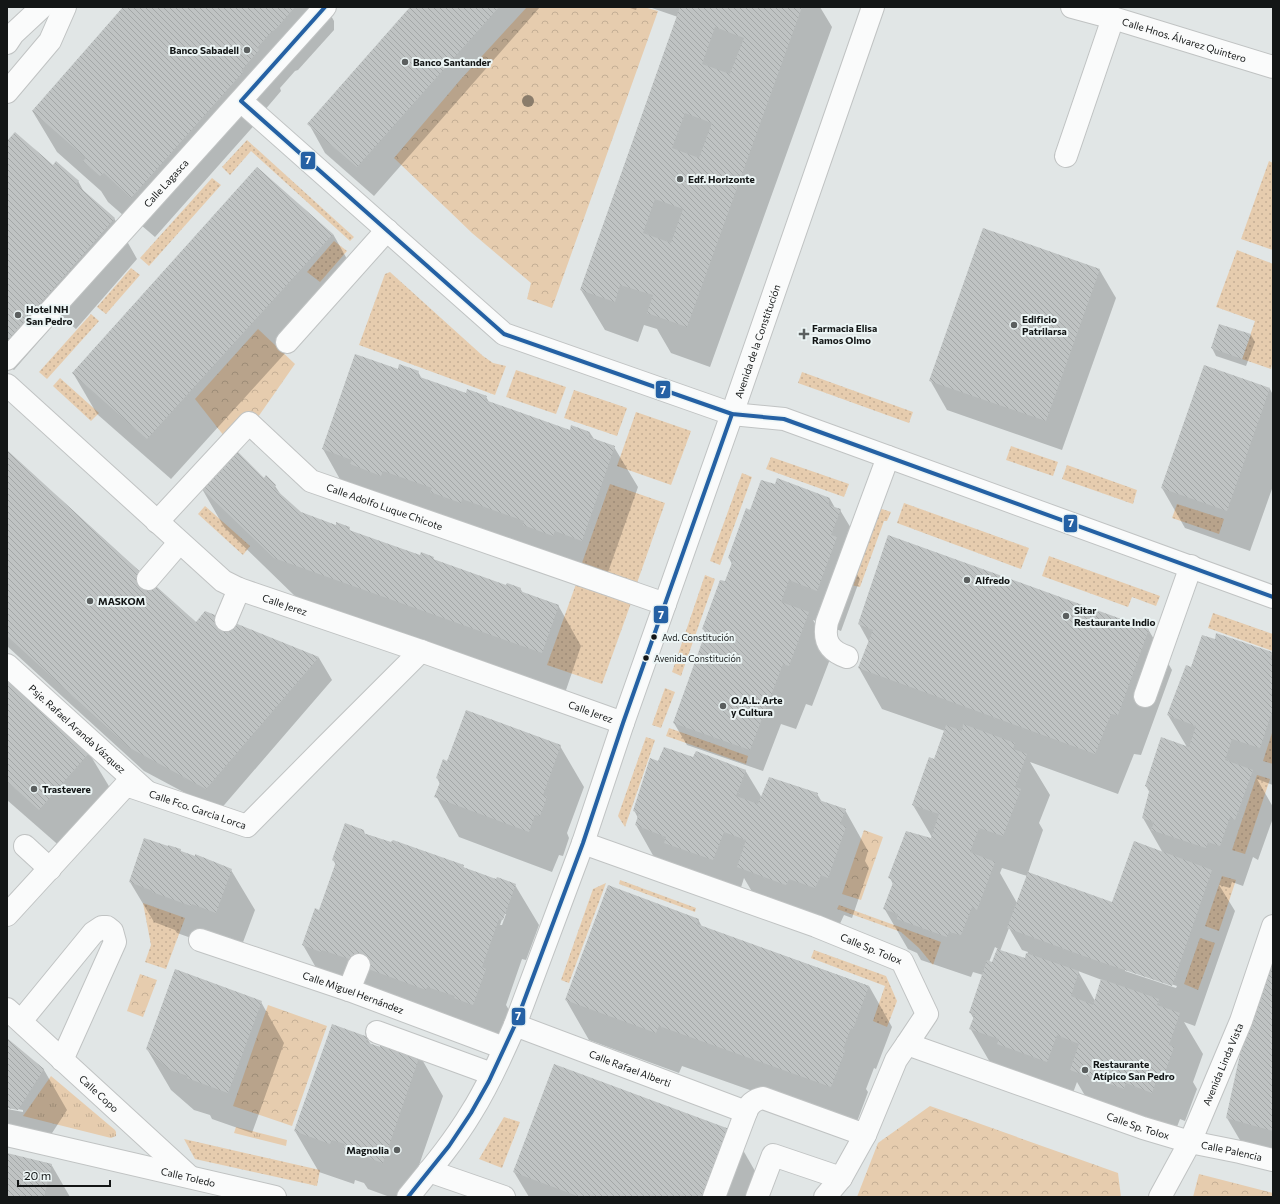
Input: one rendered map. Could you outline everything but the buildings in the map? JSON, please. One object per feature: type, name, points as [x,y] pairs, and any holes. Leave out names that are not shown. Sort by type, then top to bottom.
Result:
[{"type":"street","points":[[9,36],[42,7]]},
{"type":"street","points":[[7,92],[50,41],[65,7]]},
{"type":"street","name":"Calle Lagasca","points":[[7,359],[325,7]]},
{"type":"street","name":"Avenida de la Constitución","points":[[408,1197],[448,1147],[472,1113],[515,1025],[583,843],[623,723],[873,7]]},
{"type":"street","name":"Calle Hnos. Álvarez Quintero","points":[[1072,7],[1273,67]]},
{"type":"street","points":[[1066,156],[1113,18]]},
{"type":"street","points":[[241,100],[504,334],[732,414],[784,419],[1273,597]]},
{"type":"street","points":[[287,342],[387,230]]},
{"type":"street","name":"Calle Jerez","points":[[7,385],[179,543],[223,581],[238,589],[623,723]]},
{"type":"street","name":"Calle Adolfo Luque Chicote","points":[[157,522],[249,423],[311,481],[665,604]]},
{"type":"street","points":[[847,657],[836,653],[830,647],[826,640],[825,631],[888,457]]},
{"type":"street","points":[[148,579],[179,543]]},
{"type":"street","points":[[1145,696],[1191,566]]},
{"type":"street","points":[[226,620],[238,589]]},
{"type":"street","name":"Calle Fco. Garcia Lorca","points":[[7,915],[126,785],[247,826],[421,652]]},
{"type":"street","name":"Psje. Rafael Aranda Vázquez","points":[[7,665],[148,793]]},
{"type":"street","name":"Calle Sp. Tolox","points":[[583,843],[816,926],[902,961],[926,1014],[907,1044],[1143,1128],[1190,1142]]},
{"type":"street","points":[[25,846],[50,869]]},
{"type":"street","points":[[14,1015],[93,933],[102,927],[107,927],[112,931],[115,942],[62,1060]]},
{"type":"street","name":"Avenida Linda Vista","points":[[1160,1197],[1190,1142],[1241,1021],[1271,937]]},
{"type":"street","name":"Calle Miguel Hernández","points":[[200,940],[349,990],[504,1048]]},
{"type":"street","points":[[349,990],[359,965]]},
{"type":"street","name":"Calle Copo","points":[[14,1015],[190,1178]]},
{"type":"street","name":"Calle Rafael Alberti","points":[[515,1025],[746,1112]]},
{"type":"street","points":[[377,1032],[492,1074]]},
{"type":"street","points":[[825,1197],[841,1178],[865,1135],[896,1060],[907,1044]]},
{"type":"street","points":[[714,1197],[746,1112],[752,1103],[757,1099],[763,1098],[865,1135]]},
{"type":"street","name":"Calle Toledo","points":[[7,1135],[190,1178],[230,1192],[275,1197]]},
{"type":"street","name":"Calle Palencia","points":[[1190,1142],[1273,1160]]},
{"type":"street","points":[[757,1197],[772,1155],[841,1178]]},
{"type":"street","points":[[429,1171],[504,1197]]},
{"type":"green space","points":[[527,7],[644,7],[658,11],[552,308],[527,299],[531,283],[472,233],[394,158],[461,79]]},
{"type":"green space","points":[[247,140],[354,237],[350,241],[251,151],[230,175],[222,167]]},
{"type":"green space","points":[[1269,161],[1273,163],[1273,250],[1241,239]]},
{"type":"green space","points":[[212,178],[221,185],[149,266],[140,258]]},
{"type":"green space","points":[[334,241],[347,251],[320,282],[307,272]]},
{"type":"green space","points":[[1237,250],[1273,264],[1273,359],[1271,369],[1242,359],[1255,321],[1216,307]]},
{"type":"green space","points":[[131,268],[140,275],[106,314],[97,307]]},
{"type":"green space","points":[[390,272],[483,356],[493,363],[506,366],[495,395],[359,345],[385,274]]},
{"type":"green space","points":[[91,314],[99,321],[47,379],[39,372]]},
{"type":"green space","points":[[258,329],[295,364],[235,450],[195,399]]},
{"type":"green space","points":[[516,370],[566,387],[556,414],[506,397]]},
{"type":"green space","points":[[802,372],[913,412],[909,423],[798,383]]},
{"type":"green space","points":[[60,378],[99,413],[91,421],[53,386]]},
{"type":"green space","points":[[574,390],[627,408],[617,436],[564,418]]},
{"type":"green space","points":[[636,412],[691,431],[671,485],[617,466]]},
{"type":"green space","points":[[1011,446],[1058,462],[1053,476],[1006,460]]},
{"type":"green space","points":[[771,457],[849,484],[844,497],[766,469]]},
{"type":"green space","points":[[1067,465],[1137,490],[1133,504],[1062,479]]},
{"type":"green space","points":[[742,473],[752,477],[720,565],[710,561]]},
{"type":"green space","points":[[610,484],[665,503],[637,583],[582,563]]},
{"type":"green space","points":[[904,503],[1029,548],[1021,569],[897,523]]},
{"type":"green space","points":[[1177,504],[1224,519],[1219,534],[1172,518]]},
{"type":"green space","points":[[205,506],[250,546],[243,555],[198,514]]},
{"type":"green space","points":[[879,508],[891,512],[887,521],[884,521],[860,587],[851,585]]},
{"type":"green space","points":[[1049,556],[1160,596],[1156,606],[1132,597],[1128,607],[1042,576]]},
{"type":"green space","points":[[705,575],[715,579],[681,676],[672,672]]},
{"type":"green space","points":[[576,584],[631,603],[602,684],[547,665]]},
{"type":"green space","points":[[1213,613],[1273,634],[1273,651],[1208,628]]},
{"type":"green space","points":[[665,688],[675,692],[661,728],[652,725]]},
{"type":"green space","points":[[669,728],[748,756],[746,764],[666,736]]},
{"type":"green space","points":[[1273,730],[1273,764],[1263,761]]},
{"type":"green space","points":[[646,737],[655,740],[625,827],[618,816]]},
{"type":"green space","points":[[1257,775],[1270,779],[1245,854],[1232,850]]},
{"type":"green space","points":[[864,830],[883,837],[861,900],[842,894]]},
{"type":"green space","points":[[1222,876],[1236,880],[1219,931],[1205,926]]},
{"type":"green space","points":[[620,880],[696,908],[695,912],[619,884]]},
{"type":"green space","points":[[606,883],[569,983],[561,980],[593,889]]},
{"type":"green space","points":[[143,903],[185,918],[166,969],[145,962],[151,945]]},
{"type":"green space","points":[[839,905],[941,942],[933,965],[919,948],[901,932],[837,909]]},
{"type":"green space","points":[[1200,938],[1215,943],[1198,990],[1184,984]]},
{"type":"green space","points":[[814,950],[886,976],[897,1001],[887,1027],[873,1021],[885,986],[811,958]]},
{"type":"green space","points":[[140,974],[157,980],[143,1017],[127,1011]]},
{"type":"green space","points":[[268,1005],[327,1026],[292,1126],[233,1106]]},
{"type":"green space","points":[[51,1076],[115,1130],[116,1136],[111,1138],[23,1116]]},
{"type":"green space","points":[[930,1106],[1118,1173],[1121,1197],[857,1197],[878,1143]]},
{"type":"green space","points":[[504,1117],[520,1122],[502,1168],[479,1159]]},
{"type":"green space","points":[[236,1127],[287,1140],[286,1146],[234,1133]]},
{"type":"green space","points":[[184,1139],[320,1170],[317,1186],[195,1159]]},
{"type":"green space","points":[[1199,1174],[1273,1193],[1273,1197],[1193,1197]]},
{"type":"transit line","name":"7","points":[[325,7],[241,101],[504,334],[732,414],[784,419],[1273,597]]},
{"type":"transit line","name":"7","points":[[408,1197],[449,1146],[471,1113],[489,1081],[515,1025],[583,843],[623,723],[732,414]]},
{"type":"place","name":"Banco Sabadell","points":[[247,50]]},
{"type":"place","name":"Banco Santander","points":[[405,62]]},
{"type":"place","name":"Edf. Horizonte","points":[[680,179]]},
{"type":"place","name":"Hotel NH San Pedro","points":[[18,315]]},
{"type":"place","name":"Edificio Patrilarsa","points":[[1014,325]]},
{"type":"place","name":"Farmacia Elisa Ramos Olmo","points":[[804,334]]},
{"type":"place","name":"Alfredo","points":[[967,580]]},
{"type":"place","name":"MASKOM","points":[[90,601]]},
{"type":"place","name":"Sitar Restaurante Indio","points":[[1066,616]]},
{"type":"place","name":"Avd. Constitución","points":[[654,637]]},
{"type":"place","name":"Avenida Constitución","points":[[646,658]]},
{"type":"place","name":"O.A.L. Arte y Cultura","points":[[723,706]]},
{"type":"place","name":"Trastevere","points":[[34,789]]},
{"type":"place","name":"Restaurante Atípico San Pedro","points":[[1085,1070]]},
{"type":"place","name":"Magnolia","points":[[397,1150]]}]
